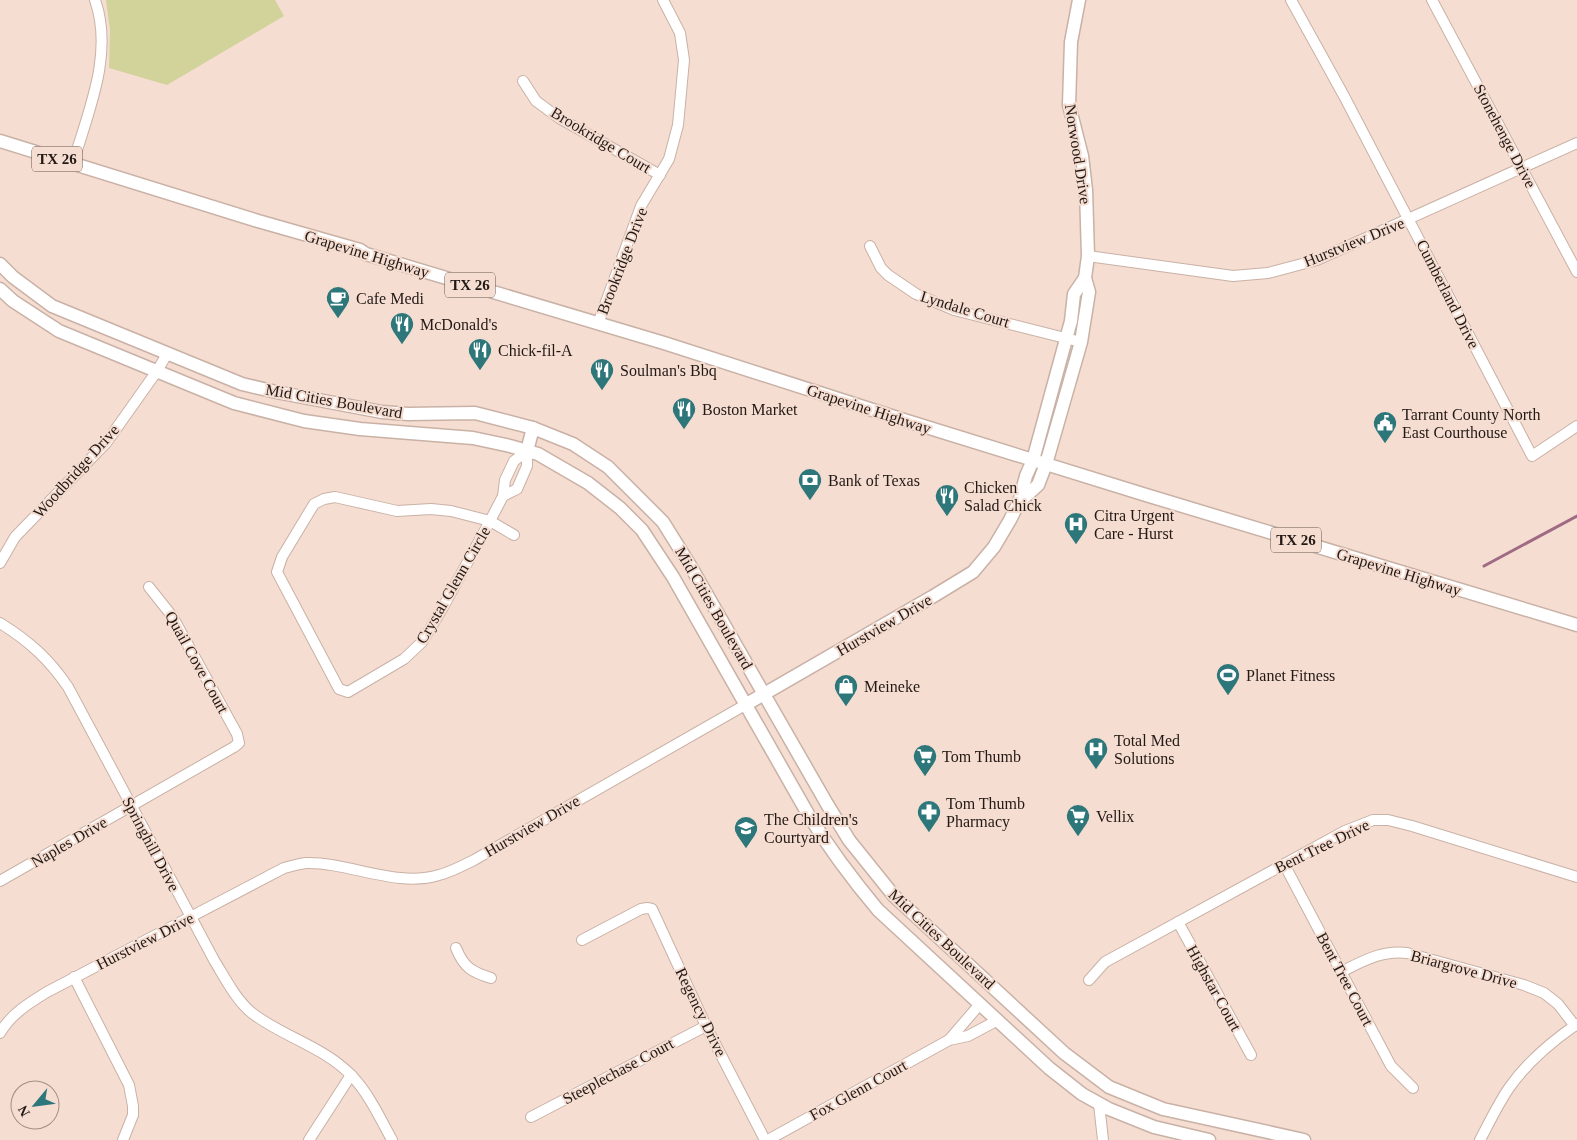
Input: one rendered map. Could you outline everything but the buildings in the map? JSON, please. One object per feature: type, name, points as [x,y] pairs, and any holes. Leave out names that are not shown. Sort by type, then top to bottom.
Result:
[{"type":"main road","name":"Norwood Drive","points":[[1046,464],[1081,342],[1089,292],[1085,278],[1088,256],[1087,206],[1083,164],[1069,105],[1071,42],[1079,0]]},
{"type":"main road","name":"TX 26","points":[[0,141],[73,164]]},
{"type":"main road","name":"Grapevine Highway","points":[[73,164],[598,324],[1046,464],[1577,625]]},
{"type":"main road","name":"Mid Cities Boulevard","points":[[0,264],[13,277],[52,306],[242,384],[382,412],[408,414],[475,413],[533,428],[573,444],[608,467],[663,522],[849,840],[894,896],[1064,1053],[1109,1087],[1174,1112],[1304,1140]]},
{"type":"main road","name":"Norwood Drive","points":[[1033,460],[1071,321],[1074,294],[1085,278]]},
{"type":"main road","name":"Mid Cities Boulevard","points":[[0,289],[13,301],[59,331],[234,404],[304,421],[360,429],[473,438],[527,451],[550,460],[588,483],[620,508],[642,530],[673,577],[831,852],[878,910],[1049,1068],[1082,1094],[1099,1104],[1154,1127],[1209,1140]]},
{"type":"main road","points":[[527,451],[533,428]]},
{"type":"main road","name":"Hurstview Drive","points":[[745,705],[973,572],[994,547],[1019,502],[1026,476],[1033,460]]},
{"type":"main road","name":"Hurstview Drive","points":[[1019,502],[1038,485],[1046,464]]},
{"type":"main road","points":[[673,577],[691,567]]},
{"type":"main road","points":[[855,883],[872,870]]},
{"type":"main road","points":[[1099,1104],[1105,1101],[1120,1101],[1157,1115],[1174,1112]]},
{"type":"street","points":[[73,164],[96,88],[101,62],[101,36],[95,0]]},
{"type":"street","name":"Brookridge Drive","points":[[598,324],[641,206],[669,159],[678,125],[684,60],[680,34],[663,0]]},
{"type":"street","name":"Cumberland Drive","points":[[1291,0],[1409,220],[1532,456],[1577,426]]},
{"type":"street","name":"Stonehenge Drive","points":[[1432,0],[1577,272]]},
{"type":"street","name":"Brookridge Court","points":[[523,81],[536,101],[559,118],[660,175]]},
{"type":"street","name":"Hurstview Drive","points":[[1088,256],[1233,276],[1268,273],[1316,260],[1409,220],[1577,143]]},
{"type":"street","name":"Lyndale Court","points":[[870,246],[888,275],[916,294],[954,310],[1081,342]]},
{"type":"street","name":"Woodbridge Drive","points":[[0,563],[15,537],[106,442],[167,354]]},
{"type":"street","name":"Crystal Glenn Circle","points":[[514,535],[490,521],[450,510],[397,511],[343,498],[324,499],[314,504],[282,557],[277,572],[340,689],[348,692],[354,690],[404,660],[422,642],[442,610],[490,521],[503,496],[505,480],[514,461],[527,451]]},
{"type":"street","name":"Quail Cove Court","points":[[149,587],[172,616],[239,740]]},
{"type":"street","name":"Springhill Drive","points":[[0,623],[34,646],[59,673],[82,711],[191,918],[234,992],[251,1012],[271,1025],[322,1051],[351,1075],[369,1099],[392,1140]]},
{"type":"street","name":"Hurstview Drive","points":[[0,1032],[13,1016],[25,1006],[74,977],[191,918],[284,868],[305,863],[400,878],[416,879],[438,876],[457,869],[745,705]]},
{"type":"street","name":"Naples Drive","points":[[0,881],[234,747],[239,743],[239,740]]},
{"type":"street","name":"Bent Tree Drive","points":[[1089,980],[1105,962],[1345,831],[1373,820],[1388,820],[1577,877]]},
{"type":"street","name":"Bent Tree Court","points":[[1284,864],[1390,1066],[1413,1088]]},
{"type":"street","name":"Regency Drive","points":[[582,940],[625,916],[641,909],[652,909],[706,1026],[766,1140]]},
{"type":"street","name":"Highstar Court","points":[[1178,922],[1251,1055]]},
{"type":"street","points":[[456,948],[460,957],[472,971],[491,978]]},
{"type":"street","name":"Briargrove Drive","points":[[1341,972],[1379,954],[1407,953],[1524,985],[1544,993],[1558,1004],[1576,1025]]},
{"type":"street","points":[[74,977],[129,1085],[133,1115],[123,1140]]},
{"type":"street","name":"Fox Glenn Court","points":[[949,1040],[980,1004]]},
{"type":"street","name":"Fox Glenn Court","points":[[766,1140],[949,1040],[968,1036],[998,1020]]},
{"type":"street","points":[[1480,1140],[1516,1077],[1539,1053],[1576,1025]]},
{"type":"street","name":"Steeplechase Court","points":[[531,1117],[706,1026]]},
{"type":"street","points":[[309,1140],[351,1075]]},
{"type":"street","points":[[1099,1104],[1103,1140]]},
{"type":"green space","points":[[106,0],[275,0],[284,16],[167,85],[109,68],[110,30]]},
{"type":"waterway","points":[[1484,566],[1577,516]]},
{"type":"place","name":"Cafe Medi","points":[[338,319]]},
{"type":"place","name":"McDonald's","points":[[402,345]]},
{"type":"place","name":"Chick-fil-A","points":[[480,371]]},
{"type":"place","name":"Soulman's Bbq","points":[[602,391]]},
{"type":"place","name":"Boston Market","points":[[684,430]]},
{"type":"place","name":"Tarrant County North East Courthouse","points":[[1385,444]]},
{"type":"place","name":"Bank of Texas","points":[[810,501]]},
{"type":"place","name":"Chicken Salad Chick","points":[[947,517]]},
{"type":"place","name":"Citra Urgent Care - Hurst","points":[[1076,545]]},
{"type":"place","name":"Planet Fitness","points":[[1228,696]]},
{"type":"place","name":"Meineke","points":[[846,707]]},
{"type":"place","name":"Total Med Solutions","points":[[1096,770]]},
{"type":"place","name":"Tom Thumb","points":[[925,777]]},
{"type":"place","name":"Tom Thumb Pharmacy","points":[[929,833]]},
{"type":"place","name":"Vellix","points":[[1078,837]]},
{"type":"place","name":"The Children's Courtyard","points":[[746,849]]}]
